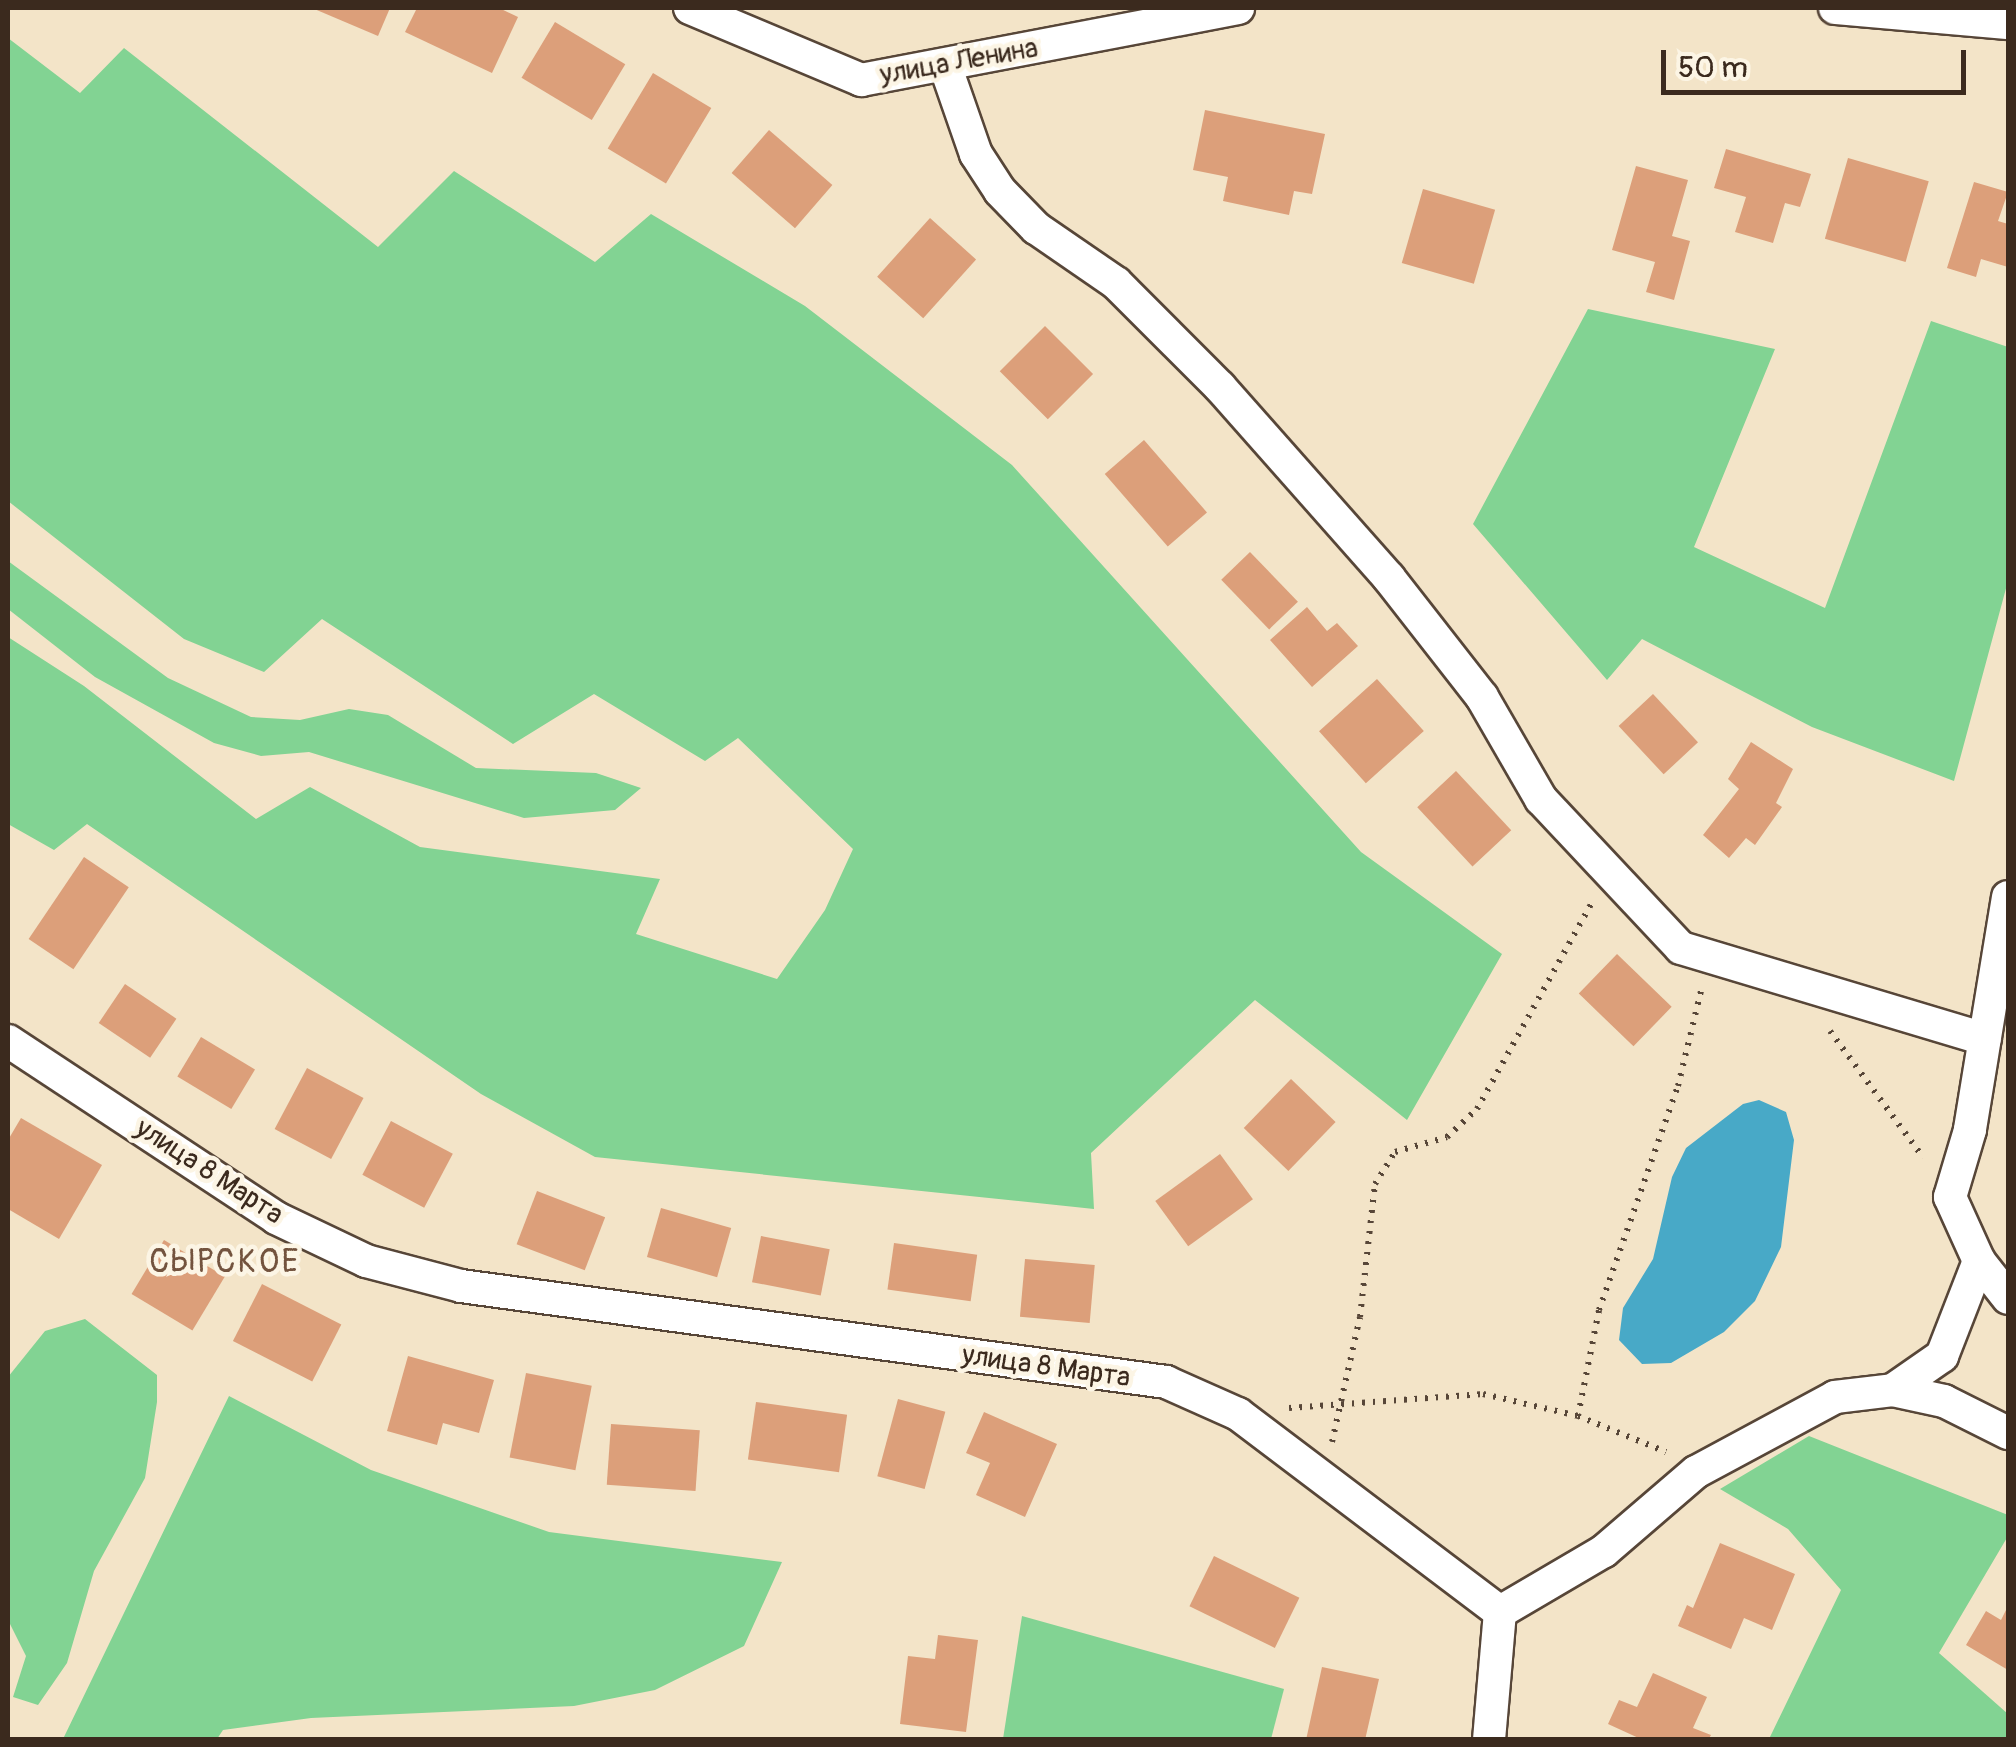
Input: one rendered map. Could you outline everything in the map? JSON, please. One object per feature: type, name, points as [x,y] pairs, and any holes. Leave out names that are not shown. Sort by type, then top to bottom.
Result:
[{"type":"street","name":"улица Ленина","points":[[690,8],[861,80],[946,68],[1238,8]]},
{"type":"street","points":[[1835,8],[2008,23]]},
{"type":"street","points":[[946,68],[976,154],[1000,191],[1036,228],[1116,282],[1220,387],[1389,578],[1482,697],[1541,799],[1681,948],[1986,1039]]},
{"type":"street","points":[[2008,898],[1970,1130],[1950,1197],[1979,1261],[2008,1298]]},
{"type":"street","name":"улица 8 Марта","points":[[8,1041],[276,1218],[366,1261],[500,1292],[1166,1382],[1238,1414],[1500,1612]]},
{"type":"street","points":[[1893,1390],[1942,1356],[1979,1261]]},
{"type":"street","points":[[1490,1740],[1500,1612],[1604,1551],[1696,1472],[1835,1397],[1893,1390],[1944,1401],[2008,1433]]},
{"type":"path","points":[[1324,1478],[1360,1317],[1375,1184],[1395,1152],[1447,1137],[1477,1108],[1611,873]]},
{"type":"path","points":[[1578,1416],[1599,1310],[1678,1086],[1709,956]]},
{"type":"path","points":[[1825,1025],[1950,1197]]},
{"type":"path","points":[[1238,1414],[1339,1402],[1483,1394],[1578,1416],[1658,1446],[1696,1472]]},
{"type":"green space","points":[[8,38],[80,93],[124,48],[378,247],[454,171],[595,262],[651,214],[805,306],[1012,465],[1361,852],[1502,954],[1407,1120],[1255,1000],[1091,1153],[1094,1209],[595,1157],[481,1094],[87,824],[54,850],[8,824],[8,637],[84,686],[256,819],[310,787],[420,847],[660,879],[636,934],[777,979],[825,910],[853,849],[738,738],[705,761],[594,694],[513,744],[322,619],[264,672],[184,639],[8,501]]},
{"type":"green space","points":[[1588,309],[1775,349],[1694,547],[1825,608],[1931,321],[2008,347],[2008,581],[1954,781],[1812,727],[1642,639],[1607,680],[1473,524]]},
{"type":"green space","points":[[8,561],[168,678],[251,717],[300,720],[349,709],[388,715],[476,768],[596,773],[641,788],[615,810],[524,818],[309,752],[261,756],[214,743],[95,677],[8,609]]},
{"type":"green space","points":[[85,1319],[157,1375],[157,1402],[145,1478],[94,1571],[67,1663],[38,1705],[13,1697],[26,1656],[8,1620],[8,1377],[45,1331]]},
{"type":"green space","points":[[229,1396],[371,1470],[549,1532],[782,1562],[744,1646],[655,1690],[574,1706],[311,1718],[223,1730],[217,1739],[63,1739]]},
{"type":"green space","points":[[1809,1436],[2008,1515],[2008,1536],[1939,1653],[2008,1714],[2008,1739],[1769,1739],[1841,1590],[1788,1529],[1720,1489]]},
{"type":"green space","points":[[1022,1616],[1284,1689],[1271,1739],[1003,1739]]},
{"type":"water","points":[[1759,1100],[1786,1112],[1794,1140],[1781,1247],[1755,1301],[1724,1332],[1671,1363],[1642,1364],[1619,1340],[1623,1308],[1653,1259],[1672,1177],[1686,1148],[1743,1104]]},
{"type":"building","points":[[312,8],[390,8],[378,36]]},
{"type":"building","points":[[417,8],[499,8],[518,17],[492,73],[405,32]]},
{"type":"building","points":[[555,22],[625,64],[592,120],[522,78]]},
{"type":"building","points":[[653,73],[711,108],[666,183],[608,148]]},
{"type":"building","points":[[1205,110],[1325,134],[1312,194],[1294,191],[1289,215],[1223,201],[1228,177],[1193,170]]},
{"type":"building","points":[[769,130],[832,185],[795,228],[732,173]]},
{"type":"building","points":[[1726,149],[1811,174],[1800,207],[1785,203],[1773,243],[1735,232],[1746,197],[1714,188]]},
{"type":"building","points":[[1848,158],[1929,181],[1906,262],[1825,239]]},
{"type":"building","points":[[1636,166],[1688,180],[1672,236],[1690,241],[1674,300],[1646,292],[1655,262],[1612,250]]},
{"type":"building","points":[[1974,182],[2008,192],[1998,221],[2008,224],[2008,267],[1981,259],[1976,277],[1947,268]]},
{"type":"building","points":[[1423,189],[1495,210],[1474,284],[1402,263]]},
{"type":"building","points":[[930,218],[976,259],[923,318],[877,277]]},
{"type":"building","points":[[1045,326],[1093,374],[1048,419],[1000,371]]},
{"type":"building","points":[[1144,440],[1207,512],[1168,547],[1105,474]]},
{"type":"building","points":[[1250,552],[1298,602],[1269,629],[1221,580]]},
{"type":"building","points":[[1307,607],[1327,631],[1337,623],[1358,646],[1312,687],[1270,640]]},
{"type":"building","points":[[1377,679],[1424,731],[1366,783],[1319,731]]},
{"type":"building","points":[[1653,694],[1698,742],[1664,774],[1619,726]]},
{"type":"building","points":[[1751,742],[1793,769],[1776,803],[1782,807],[1755,845],[1746,838],[1729,858],[1703,835],[1739,789],[1728,779]]},
{"type":"building","points":[[1456,771],[1511,830],[1472,866],[1417,807]]},
{"type":"building","points":[[84,857],[129,887],[73,969],[29,939]]},
{"type":"building","points":[[1617,954],[1672,1007],[1633,1046],[1579,994]]},
{"type":"building","points":[[125,984],[176,1019],[150,1058],[99,1023]]},
{"type":"building","points":[[201,1037],[255,1069],[231,1109],[177,1076]]},
{"type":"building","points":[[307,1068],[364,1098],[331,1159],[275,1129]]},
{"type":"building","points":[[1291,1079],[1336,1122],[1288,1171],[1244,1128]]},
{"type":"building","points":[[21,1118],[102,1165],[59,1239],[8,1209],[8,1140]]},
{"type":"building","points":[[391,1121],[453,1154],[424,1208],[362,1175]]},
{"type":"building","points":[[1220,1154],[1253,1199],[1188,1246],[1155,1201]]},
{"type":"building","points":[[537,1191],[605,1217],[585,1270],[517,1244]]},
{"type":"building","points":[[661,1208],[731,1228],[717,1277],[647,1257]]},
{"type":"building","points":[[761,1236],[830,1249],[821,1295],[752,1282]]},
{"type":"building","points":[[164,1240],[225,1277],[192,1331],[132,1294]]},
{"type":"building","points":[[894,1243],[977,1255],[971,1301],[887,1290]]},
{"type":"building","points":[[1025,1259],[1095,1265],[1090,1323],[1020,1317]]},
{"type":"building","points":[[262,1284],[341,1324],[312,1381],[233,1341]]},
{"type":"building","points":[[408,1356],[494,1380],[479,1433],[443,1423],[437,1445],[387,1431]]},
{"type":"building","points":[[526,1373],[592,1386],[575,1470],[510,1457]]},
{"type":"building","points":[[898,1399],[945,1412],[925,1489],[877,1476]]},
{"type":"building","points":[[756,1402],[847,1415],[839,1472],[748,1459]]},
{"type":"building","points":[[984,1412],[1057,1444],[1025,1517],[976,1495],[990,1463],[966,1453]]},
{"type":"building","points":[[611,1424],[700,1430],[696,1491],[607,1485]]},
{"type":"building","points":[[1720,1543],[1795,1574],[1772,1630],[1744,1618],[1731,1649],[1678,1626],[1687,1605],[1693,1608]]},
{"type":"building","points":[[1214,1556],[1299,1598],[1275,1648],[1189,1606]]},
{"type":"building","points":[[2008,1606],[2008,1670],[1966,1645],[1986,1611],[2001,1620]]},
{"type":"building","points":[[938,1635],[978,1640],[966,1732],[900,1724],[908,1656],[935,1659]]},
{"type":"building","points":[[1322,1667],[1379,1679],[1365,1740],[1306,1740]]},
{"type":"building","points":[[1653,1673],[1707,1697],[1693,1728],[1711,1735],[1708,1740],[1643,1740],[1608,1724],[1619,1700],[1637,1707]]},
{"type":"district","name":"СЫРСКОЕ","points":[[225,1262]]}]
